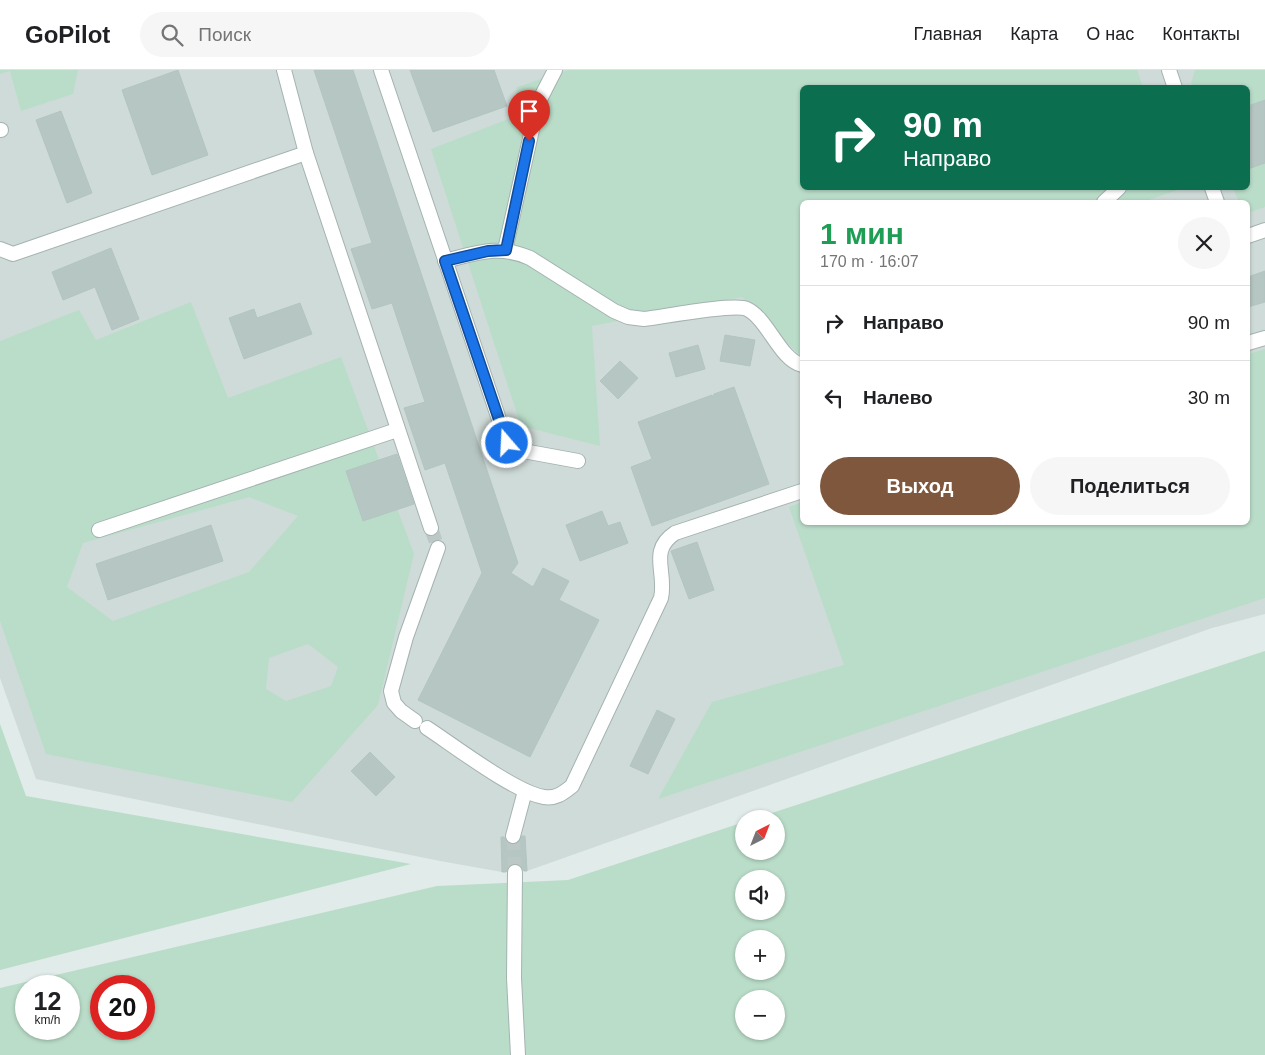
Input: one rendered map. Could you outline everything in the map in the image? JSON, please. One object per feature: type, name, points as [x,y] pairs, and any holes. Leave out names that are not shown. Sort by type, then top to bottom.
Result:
[{"type":"street","points":[[284,70],[306,153],[431,528]]},
{"type":"street","points":[[381,70],[507,443],[518,450],[578,460]]},
{"type":"street","points":[[506,250],[538,103],[555,70]]},
{"type":"street","points":[[1169,70],[1174,85]]},
{"type":"street","points":[[0,249],[12,254],[306,153]]},
{"type":"street","points":[[1106,200],[1116,190]]},
{"type":"street","points":[[1250,235],[1265,230]]},
{"type":"street","points":[[445,261],[488,251],[506,250],[530,258],[614,311],[628,317],[644,319],[740,306],[755,314],[792,359],[800,364]]},
{"type":"street","points":[[1250,342],[1265,338]]},
{"type":"street","points":[[99,530],[397,430]]},
{"type":"street","points":[[438,548],[406,637],[391,692],[394,703],[400,711],[525,791],[545,797],[559,796],[572,786],[661,598],[664,587],[660,549],[665,540],[675,533],[800,492]]},
{"type":"street","points":[[513,836],[525,791]]},
{"type":"street","points":[[515,872],[514,978],[518,1055]]},
{"type":"shaded area","points":[[0,70],[1265,70],[1265,614],[1212,628],[527,871],[502,872],[440,861],[36,779],[0,678]]},
{"type":"green space","points":[[0,70],[78,70],[73,94],[21,111],[10,71],[0,74]]},
{"type":"green space","points":[[568,70],[1137,70],[1142,85],[800,85],[800,190],[1177,190],[1149,200],[800,200],[800,356],[742,297],[592,326],[600,446],[521,426],[431,149],[513,117],[517,87]]},
{"type":"green space","points":[[1195,70],[1265,70],[1265,207],[1250,212],[1250,200],[1238,200],[1234,190],[1250,190],[1250,85],[1192,85]]},
{"type":"green space","points":[[191,302],[228,398],[341,357],[414,554],[378,705],[292,802],[46,754],[0,621],[0,341],[79,310],[96,340]],"holes":[[[249,497],[298,516],[249,572],[113,621],[67,587],[83,543]],[[308,644],[338,667],[331,686],[286,701],[266,689],[269,658]]]},
{"type":"green space","points":[[1265,349],[1265,598],[658,799],[712,702],[844,665],[789,507],[800,503],[800,525],[1250,525],[1250,353]]},
{"type":"green space","points":[[1265,651],[1265,1055],[0,1055],[0,988],[15,984],[15,1040],[80,1040],[80,975],[56,975],[437,886],[568,880],[735,825],[735,860],[785,860],[785,810],[781,810]]},
{"type":"green space","points":[[0,724],[26,796],[411,864],[0,970]]},
{"type":"building","points":[[178,70],[208,155],[152,175],[122,90]]},
{"type":"building","points":[[314,70],[353,70],[518,563],[511,573],[533,587],[543,568],[569,581],[559,600],[599,620],[530,757],[418,700],[482,573],[445,463],[425,470],[404,408],[425,402],[392,303],[372,309],[351,249],[372,243]]},
{"type":"building","points":[[410,70],[494,70],[507,106],[433,132]]},
{"type":"building","points":[[1265,100],[1265,163],[1250,168],[1250,105]]},
{"type":"building","points":[[61,111],[92,193],[67,203],[36,120]]},
{"type":"building","points":[[111,248],[139,319],[112,330],[95,287],[63,300],[52,272]]},
{"type":"building","points":[[1265,271],[1265,302],[1250,306],[1250,276]]},
{"type":"building","points":[[300,303],[312,334],[244,359],[229,318],[254,309],[257,318]]},
{"type":"building","points":[[725,335],[755,340],[750,366],[720,361]]},
{"type":"building","points":[[698,345],[705,369],[676,377],[669,353]]},
{"type":"building","points":[[620,361],[638,378],[618,399],[600,381]]},
{"type":"building","points":[[734,387],[769,484],[652,526],[631,467],[652,459],[638,422],[712,395],[713,398],[714,394]]},
{"type":"building","points":[[397,454],[414,504],[363,521],[346,471]]},
{"type":"building","points":[[602,511],[608,526],[620,522],[628,543],[580,561],[566,525]]},
{"type":"building","points":[[211,525],[223,561],[108,600],[96,564]]},
{"type":"building","points":[[697,542],[714,590],[689,599],[671,551]]},
{"type":"building","points":[[657,710],[675,719],[648,774],[630,766]]},
{"type":"building","points":[[370,752],[395,777],[376,796],[351,771]]},
{"type":"building","points":[[522,836],[525,836],[527,871],[524,871],[520,865],[515,863],[508,867],[506,872],[502,872],[501,837],[515,845]]},
{"type":"tunnel","points":[[431,528],[438,548]]},
{"type":"tunnel","points":[[513,836],[515,872]]},
{"type":"route","points":[[507,443],[445,261],[488,251],[506,250],[529,141]]}]
